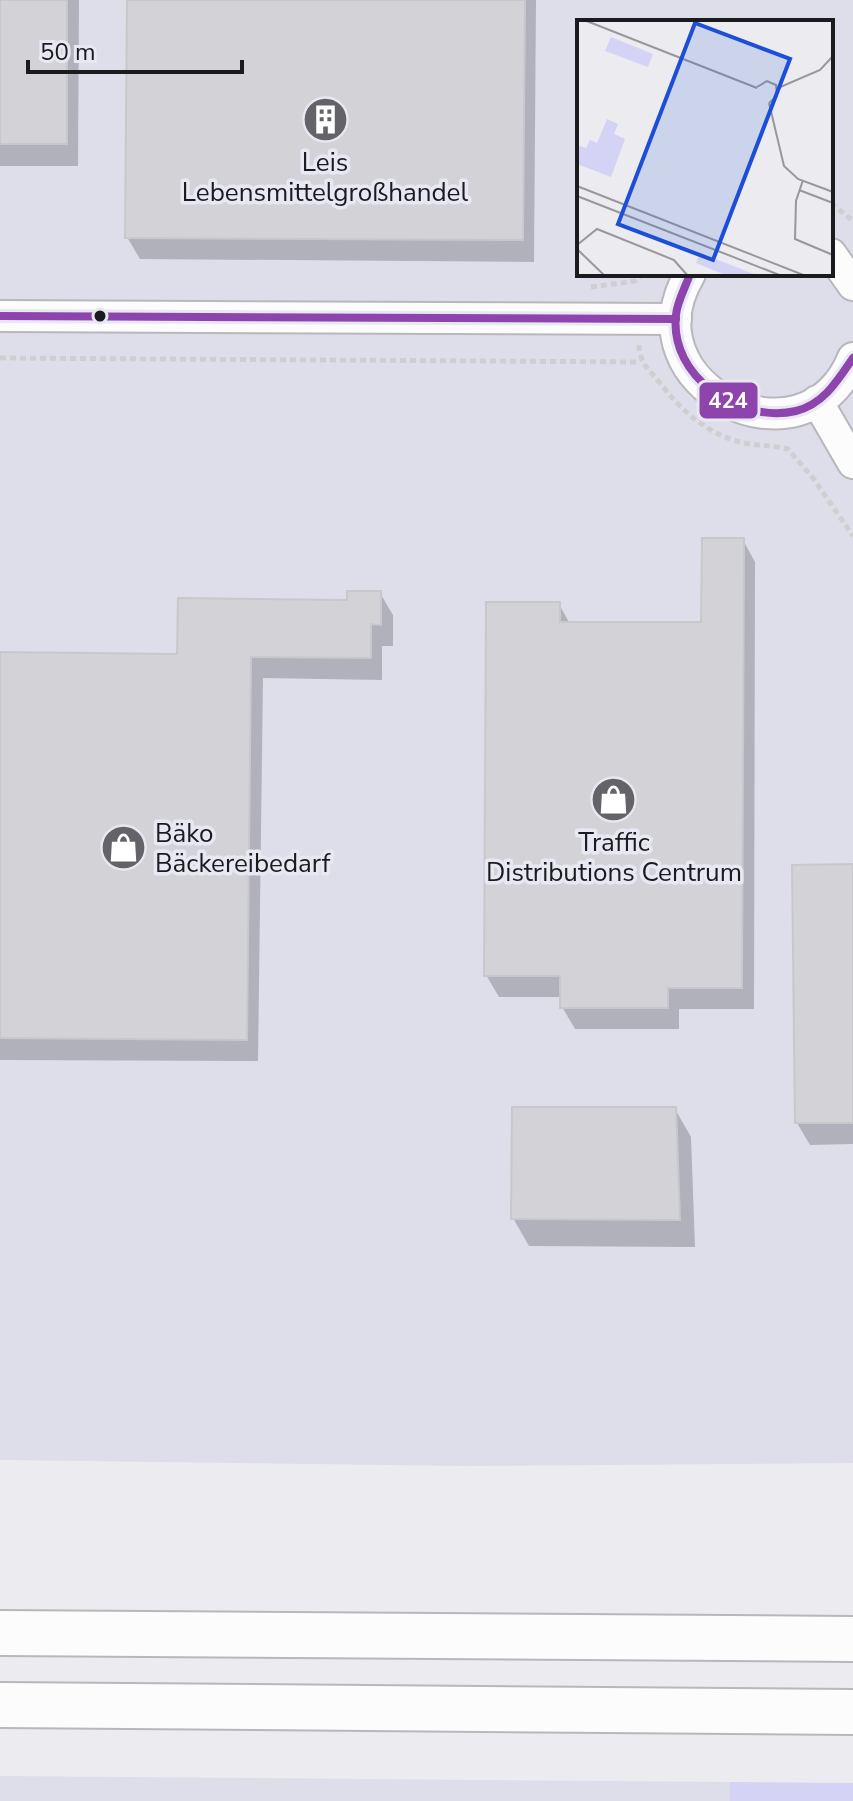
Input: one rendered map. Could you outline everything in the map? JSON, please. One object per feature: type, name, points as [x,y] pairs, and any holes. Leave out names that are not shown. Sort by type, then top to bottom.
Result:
[{"type":"highway","points":[[0,1633],[853,1639]]},
{"type":"highway","points":[[0,1705],[853,1712]]},
{"type":"street","points":[[840,252],[853,285]]},
{"type":"street","points":[[689,276],[679,298],[676,319],[679,344],[688,367],[703,387],[722,402],[745,411],[770,414],[794,410],[817,401],[835,386],[853,358]]},
{"type":"street","points":[[0,316],[676,319]]},
{"type":"street","points":[[817,401],[853,463]]},
{"type":"path","points":[[833,205],[853,221]]},
{"type":"path","points":[[0,358],[640,362],[674,403],[695,421],[720,435],[746,443],[788,449],[813,478],[853,536]]},
{"type":"shaded area","points":[[0,0],[853,0],[853,1463],[465,1466],[0,1460]]},
{"type":"shaded area","points":[[0,1776],[730,1782],[730,1801],[0,1801]]},
{"type":"shaded area","points":[[730,1782],[853,1783],[853,1801],[730,1801]]},
{"type":"building","points":[[0,0],[67,0],[67,144],[0,144]]},
{"type":"building","name":"Leis Lebensmittelgroßhandel","points":[[127,0],[525,0],[523,240],[125,238]]},
{"type":"building","name":"Traffic Distributions Centrum","points":[[702,538],[744,538],[742,988],[668,988],[668,1008],[560,1008],[560,976],[484,976],[486,602],[560,602],[560,622],[701,622]]},
{"type":"building","name":"Bäko Bäckereibedarf","points":[[347,591],[381,591],[381,625],[371,624],[371,658],[251,657],[247,1040],[0,1038],[0,652],[177,654],[178,598],[347,600]]},
{"type":"building","points":[[853,864],[853,1123],[795,1123],[792,865]]},
{"type":"building","points":[[512,1107],[676,1107],[680,1220],[511,1219]]},
{"type":"transit line","name":"424","points":[[689,276],[676,315],[677,337],[684,358],[696,376],[712,391],[732,403],[774,413],[806,408],[829,390],[853,358]]},
{"type":"transit line","name":"424","points":[[0,316],[676,319]]},
{"type":"place","name":"Leis Lebensmittelgroßhandel","points":[[325,119]]},
{"type":"place","name":"Traffic Distributions Centrum","points":[[614,799]]},
{"type":"place","name":"Bäko Bäckereibedarf","points":[[124,848]]}]
